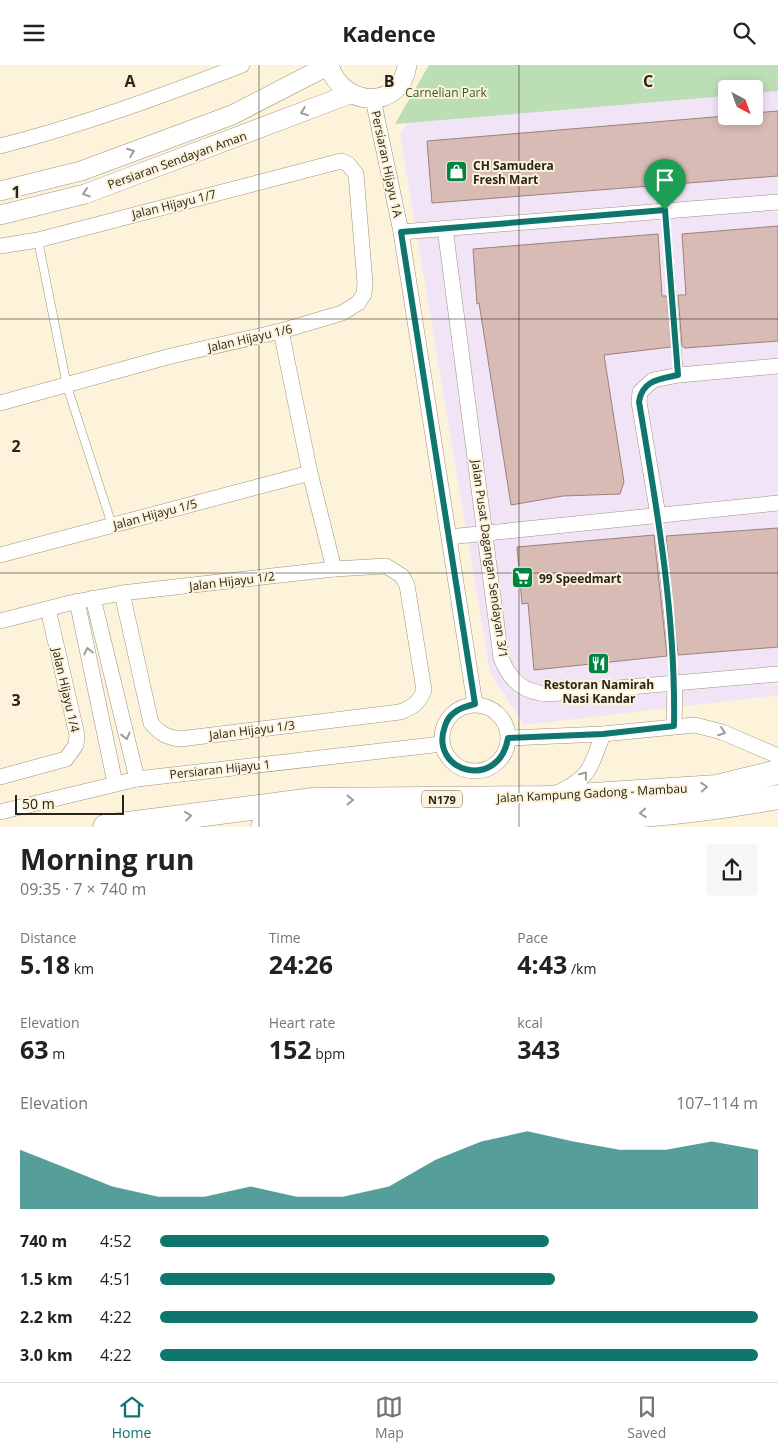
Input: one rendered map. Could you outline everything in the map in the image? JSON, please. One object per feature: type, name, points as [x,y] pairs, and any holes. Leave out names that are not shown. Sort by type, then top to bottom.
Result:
[{"type":"main road","name":"Jalan Kampung Gadong - Mambau","points":[[105,827],[313,800],[546,798],[717,787],[778,773]]},
{"type":"main road","name":"Jalan Kampung Gadong - Mambau","points":[[262,827],[315,821],[556,820],[722,807],[778,797]]},
{"type":"street","points":[[0,146],[59,131],[138,105],[242,65]]},
{"type":"street","points":[[329,65],[336,82],[350,94],[373,99],[394,89],[402,80],[407,65]]},
{"type":"street","name":"Persiaran Sendayan Aman","points":[[0,191],[81,171],[232,115],[329,65]]},
{"type":"street","name":"Persiaran Sendayan Aman","points":[[0,215],[85,193],[350,94]]},
{"type":"street","name":"Persiaran Hijayu 1A","points":[[373,99],[401,232],[475,704]]},
{"type":"street","name":"Jalan Hijayu 1/7","points":[[0,246],[38,239],[341,161],[348,164]]},
{"type":"street","name":"Jalan Hijayu 1/6","points":[[0,403],[171,356],[281,331],[342,313],[358,303],[364,294],[365,283],[356,174],[348,164]]},
{"type":"street","points":[[401,232],[778,202]]},
{"type":"street","name":"Jalan Pusat Dagangan Sendayan 3/1","points":[[444,228],[486,532],[501,658],[514,681],[535,693],[549,694],[778,674]]},
{"type":"street","points":[[281,331],[310,473],[334,569]]},
{"type":"street","points":[[658,515],[639,402],[640,392],[653,380],[678,375],[778,366]]},
{"type":"street","name":"Jalan Hijayu 1/5","points":[[0,555],[310,473]]},
{"type":"street","points":[[450,537],[778,503]]},
{"type":"street","name":"Jalan Hijayu 1/2","points":[[0,621],[77,601],[122,593],[334,569],[386,565],[402,576],[407,585],[416,635]]},
{"type":"street","name":"Jalan Hijayu 1/3","points":[[122,593],[151,723],[158,732],[168,737],[180,739],[372,716],[413,708],[420,701],[424,690],[416,635]]},
{"type":"street","points":[[93,598],[137,779]]},
{"type":"street","points":[[77,601],[115,783]]},
{"type":"street","name":"Jalan Hijayu 1/4","points":[[0,777],[66,759],[76,745],[78,735],[48,609]]},
{"type":"street","points":[[674,726],[675,683]]},
{"type":"street","points":[[475,704],[495,711],[502,718],[507,728],[508,738],[507,749],[497,762],[484,770],[473,771],[454,763],[446,755],[442,744],[442,733],[446,721],[453,713],[463,707],[475,704]]},
{"type":"street","points":[[508,738],[603,734],[695,725],[722,732],[778,756]]},
{"type":"street","points":[[546,798],[582,779],[587,773],[603,734]]},
{"type":"street","name":"Persiaran Hijayu 1","points":[[0,812],[137,779],[442,744]]},
{"type":"lane","points":[[665,210],[678,375]]},
{"type":"lane","points":[[38,239],[67,386],[112,525]]},
{"type":"lane","points":[[658,515],[675,683]]},
{"type":"shaded area","points":[[441,65],[778,65],[778,695],[524,725],[490,673],[400,135]]},
{"type":"green space","name":"Carnelian Park","points":[[429,65],[778,65],[778,91],[763,92],[763,80],[718,80],[718,97],[395,124]]},
{"type":"building","points":[[778,111],[778,176],[432,203],[427,141],[718,117],[718,125],[763,125],[763,112]]},
{"type":"building","points":[[778,226],[778,341],[685,348],[682,346],[678,295],[686,295],[682,234]]},
{"type":"building","points":[[658,234],[662,296],[667,296],[671,347],[604,355],[624,482],[620,494],[563,496],[511,505],[479,303],[477,304],[473,249]]},
{"type":"building","points":[[778,528],[778,647],[678,655],[666,536]]},
{"type":"building","points":[[654,535],[667,656],[534,670],[528,603],[522,604],[517,547]]},
{"type":"place","name":"CH Samudera Fresh Mart","points":[[457,172]]},
{"type":"place","name":"99 Speedmart","points":[[523,578]]},
{"type":"place","name":"Restoran Namirah Nasi Kandar","points":[[599,663]]},
{"type":"route","points":[[665,210],[678,375],[653,380],[640,392],[639,402],[658,515],[675,683],[674,726],[603,734],[508,738],[507,749],[493,765],[484,770],[473,771],[463,769],[446,755],[442,744],[442,733],[446,721],[453,713],[463,707],[475,704],[401,232],[665,210]]}]
